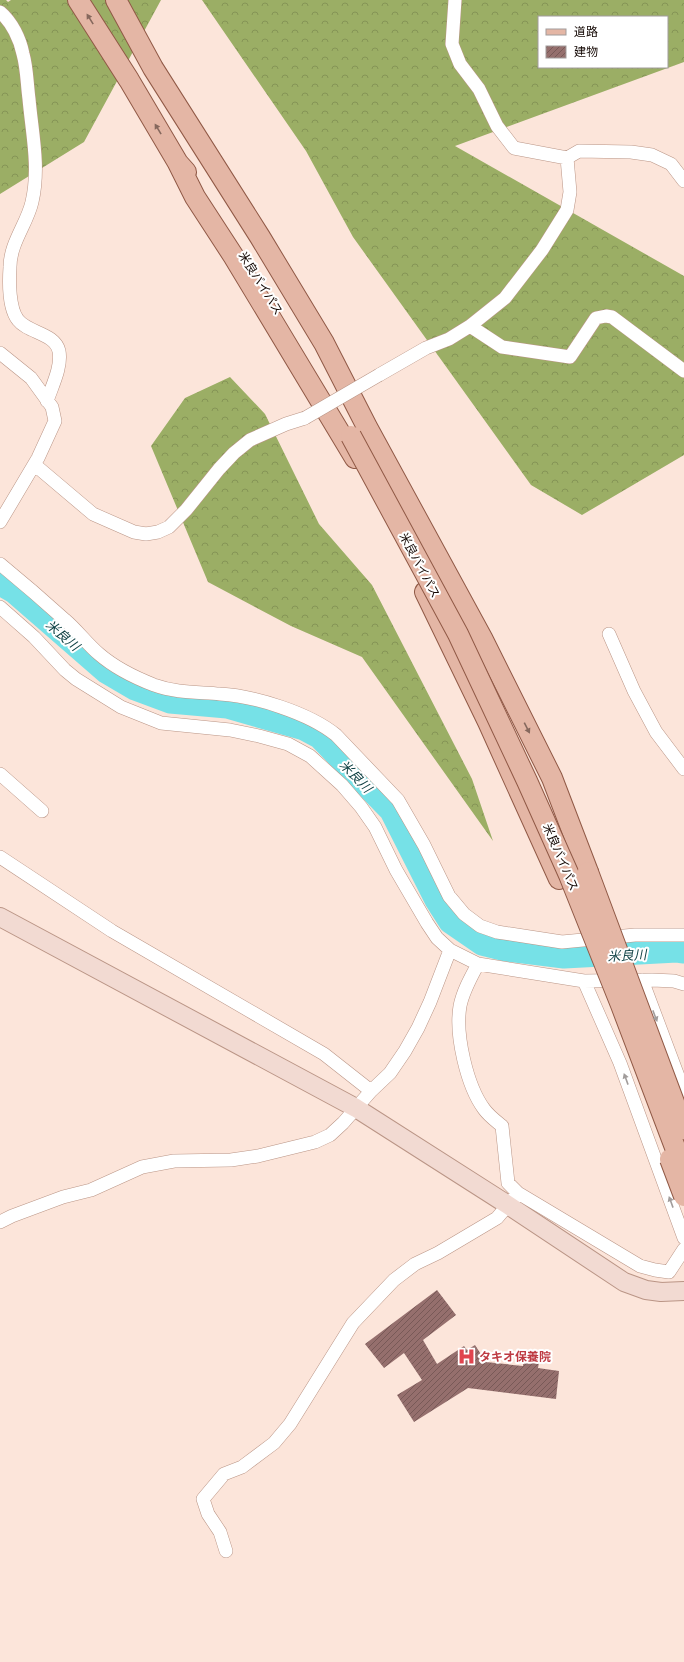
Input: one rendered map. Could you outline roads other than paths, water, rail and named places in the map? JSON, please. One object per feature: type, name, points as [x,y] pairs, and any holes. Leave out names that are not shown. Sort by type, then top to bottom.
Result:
[{"type":"main road","name":"米良バイパス","points":[[78,0],[129,80],[178,163],[205,193],[355,434],[429,561],[464,626],[512,727],[588,899],[684,1152]]},
{"type":"main road","name":"米良バイパス","points":[[102,0],[146,78],[306,332],[355,434],[458,634],[527,781],[575,890],[624,1012],[684,1171]]},
{"type":"main road","points":[[116,0],[153,68],[260,237],[324,342],[367,427],[482,638],[552,778],[684,1129]]},
{"type":"main road","points":[[178,163],[195,197],[234,257],[343,435],[381,504],[452,645],[523,797],[614,1009],[684,1196]]},
{"type":"street","points":[[455,0],[452,44],[460,64],[478,89],[497,126],[514,148],[567,158],[579,151],[631,152],[652,155],[671,164],[684,181]]},
{"type":"street","points":[[0,12],[13,26],[23,54],[36,162],[36,184],[32,203],[12,255],[10,266],[11,302],[19,321],[42,334],[54,343],[59,350],[58,366],[47,401]]},
{"type":"street","points":[[35,465],[94,514],[134,532],[146,534],[158,532],[169,527],[186,510],[219,469],[234,453],[250,440],[286,424],[304,418],[426,348],[449,339],[470,326],[505,298],[542,250],[568,210],[570,192],[567,158]]},
{"type":"street","points":[[470,326],[502,347],[570,357],[596,318],[606,316],[612,317],[684,371]]},
{"type":"street","points":[[0,352],[31,378],[52,408],[55,421],[35,465],[0,522]]},
{"type":"street","points":[[0,564],[66,620],[99,654],[134,676],[166,688],[185,692],[222,694],[262,702],[316,721],[328,728],[398,800],[424,845],[449,896],[464,914],[480,926],[497,932],[562,942],[635,935],[684,935]]},
{"type":"street","points":[[0,607],[34,637],[65,670],[76,679],[122,706],[161,723],[230,730],[259,736],[288,744],[310,756],[342,785],[361,807],[375,827],[396,870],[427,923],[438,938],[450,950],[478,964],[584,981],[642,980],[674,981],[684,984]]},
{"type":"street","points":[[609,634],[634,691],[656,732],[684,769]]},
{"type":"street","points":[[0,774],[42,811]]},
{"type":"street","points":[[0,858],[112,931],[324,1054],[371,1092]]},
{"type":"street","points":[[0,917],[356,1108],[513,1199],[640,1266],[669,1272],[684,1249]]},
{"type":"street","points":[[0,1222],[63,1197],[90,1190],[142,1167],[174,1161],[231,1160],[258,1156],[315,1142],[330,1135],[390,1073],[418,1028],[450,950]]},
{"type":"street","points":[[478,964],[466,987],[460,1006],[459,1034],[461,1047],[480,1102],[485,1110],[502,1126],[508,1183],[513,1199],[624,1282],[646,1290],[661,1292],[684,1291]]},
{"type":"street","points":[[642,980],[684,1092]]},
{"type":"street","points":[[584,981],[620,1063],[684,1238]]},
{"type":"street","points":[[226,1550],[220,1532],[208,1514],[203,1499],[210,1489],[224,1474],[242,1467],[274,1444],[290,1424],[353,1323],[394,1280],[415,1264],[438,1253],[497,1218],[513,1199]]},
{"type":"waterway","name":"米良川","points":[[0,584],[14,592],[106,672],[135,689],[170,702],[227,707],[304,729],[319,737],[391,811],[436,900],[450,922],[482,944],[506,950],[564,957],[677,951],[684,952]]},
{"type":"place","name":"タキオ保養院","points":[[466,1356]]}]
